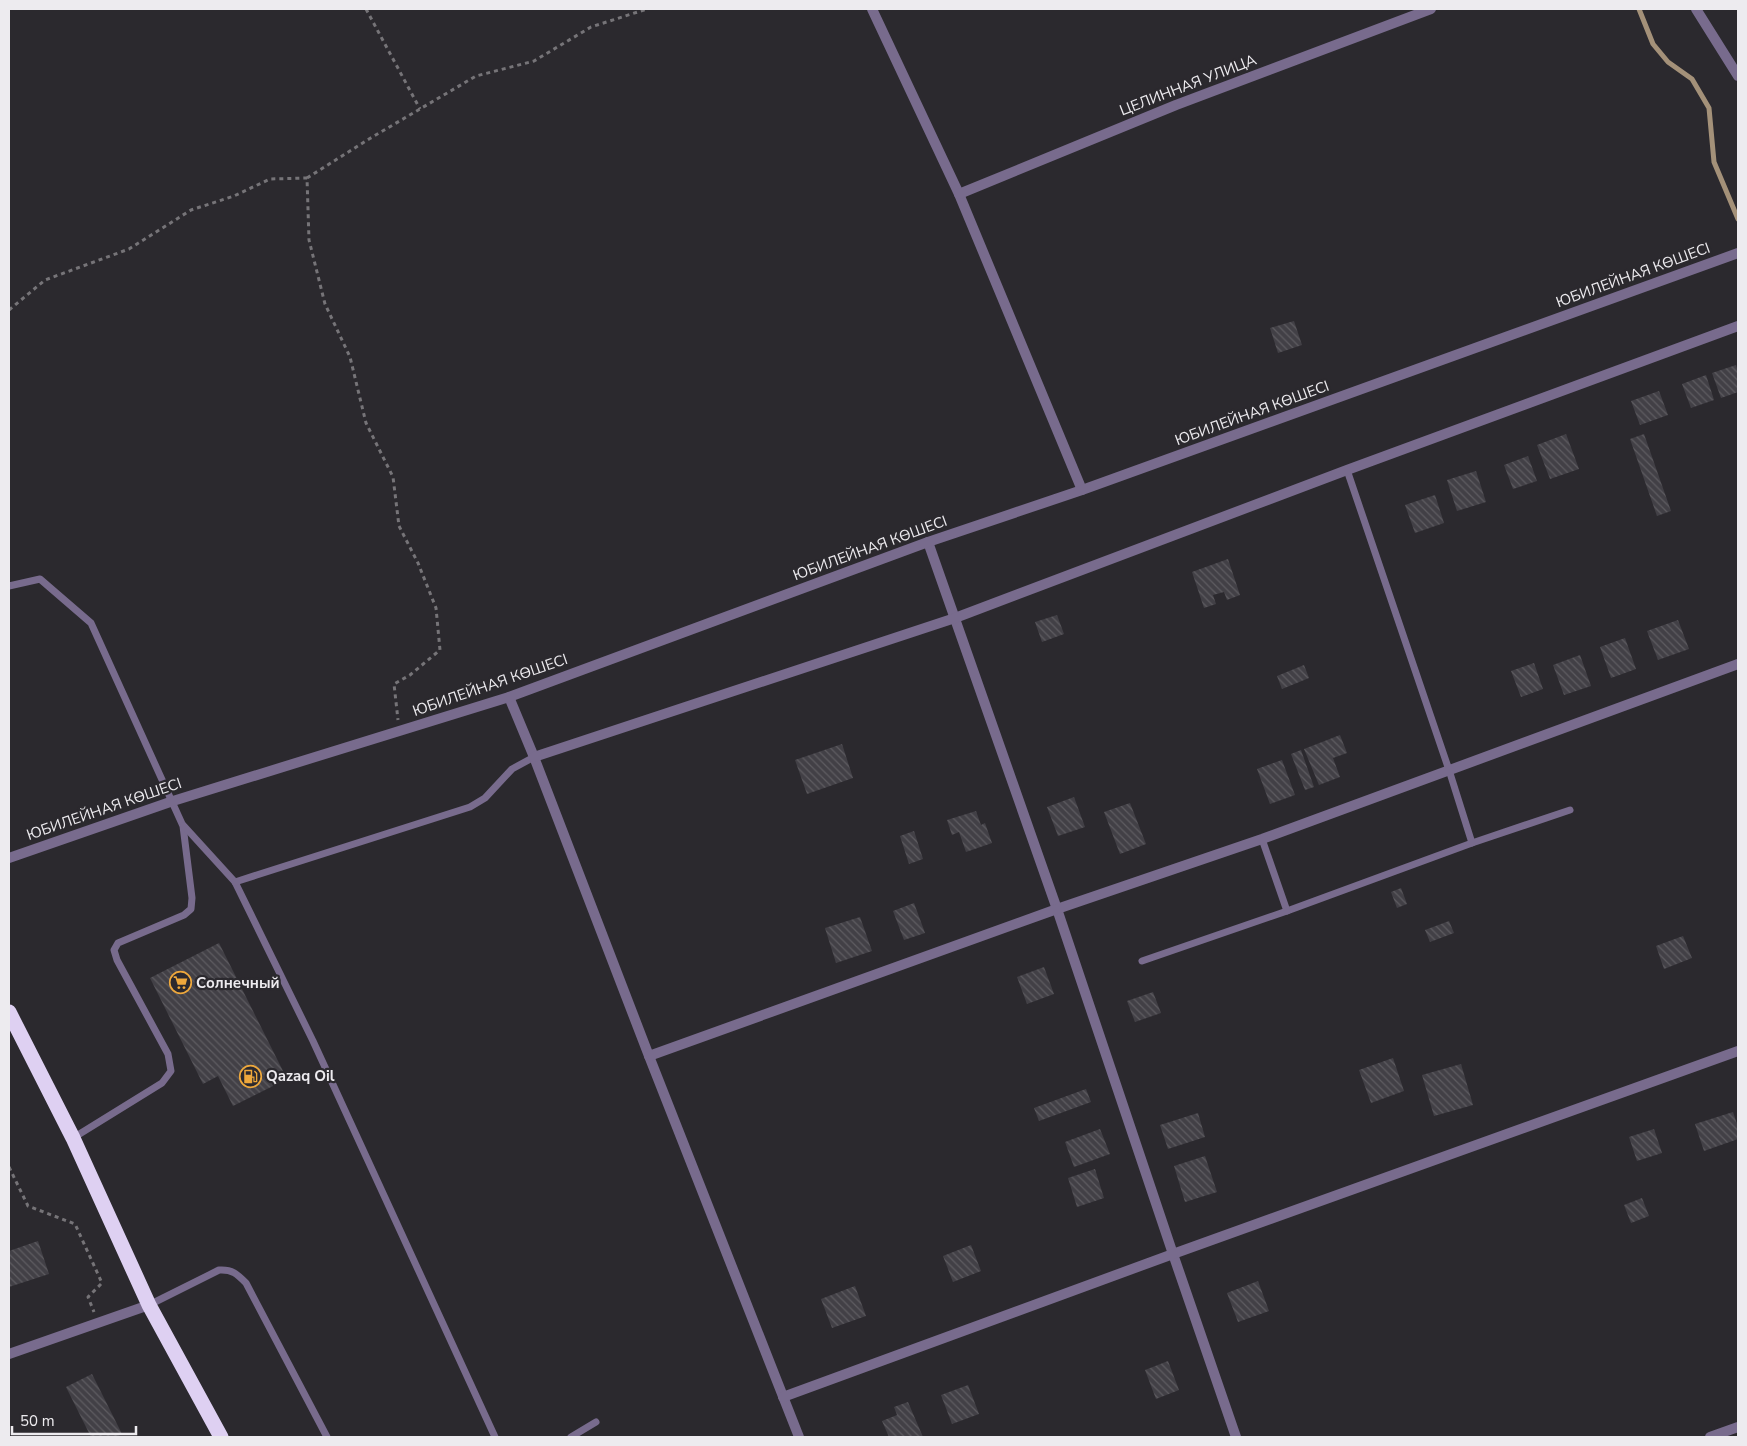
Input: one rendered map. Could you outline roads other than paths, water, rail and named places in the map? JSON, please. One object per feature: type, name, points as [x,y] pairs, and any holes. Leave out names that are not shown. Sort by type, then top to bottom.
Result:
[{"type":"highway","points":[[9,1012],[73,1138],[149,1305],[221,1437]]},
{"type":"street","points":[[872,9],[959,194],[1082,490]]},
{"type":"street","name":"ЦЕЛИННАЯ УЛИЦА","points":[[959,194],[1176,105],[1431,9]]},
{"type":"street","points":[[1696,9],[1738,76]]},
{"type":"street","name":"ЮБИЛЕЙНАЯ КӨШЕСІ","points":[[9,858],[173,801],[509,697],[928,542],[1082,490],[1738,253]]},
{"type":"street","points":[[534,757],[955,618],[1347,470],[1738,326]]},
{"type":"street","points":[[928,542],[1057,909],[1236,1437]]},
{"type":"street","points":[[649,1056],[1057,909],[1262,839],[1738,664]]},
{"type":"street","points":[[509,697],[799,1437]]},
{"type":"street","points":[[783,1397],[1173,1254],[1738,1051]]},
{"type":"street","points":[[9,1354],[149,1305]]},
{"type":"street","points":[[1710,1437],[1738,1427]]},
{"type":"lane","points":[[1347,470],[1472,843]]},
{"type":"lane","points":[[9,586],[40,579],[91,623],[183,826],[192,898],[191,909],[184,916],[118,943],[114,950],[117,960],[168,1054],[171,1071],[162,1083],[73,1138]]},
{"type":"lane","points":[[235,882],[470,807],[484,798],[512,769],[534,757]]},
{"type":"lane","points":[[1142,961],[1570,810]]},
{"type":"lane","points":[[183,826],[235,882],[312,1041],[495,1437]]},
{"type":"lane","points":[[1262,839],[1286,911]]},
{"type":"lane","points":[[149,1305],[219,1270],[228,1269],[237,1274],[246,1283],[327,1437]]},
{"type":"lane","points":[[571,1437],[596,1422]]},
{"type":"waterway","points":[[1639,9],[1653,44],[1668,62],[1692,79],[1709,108],[1714,162],[1738,219]]},
{"type":"place","name":"Солнечный","points":[[180,983]]},
{"type":"place","name":"Qazaq Oil","points":[[250,1076]]}]
